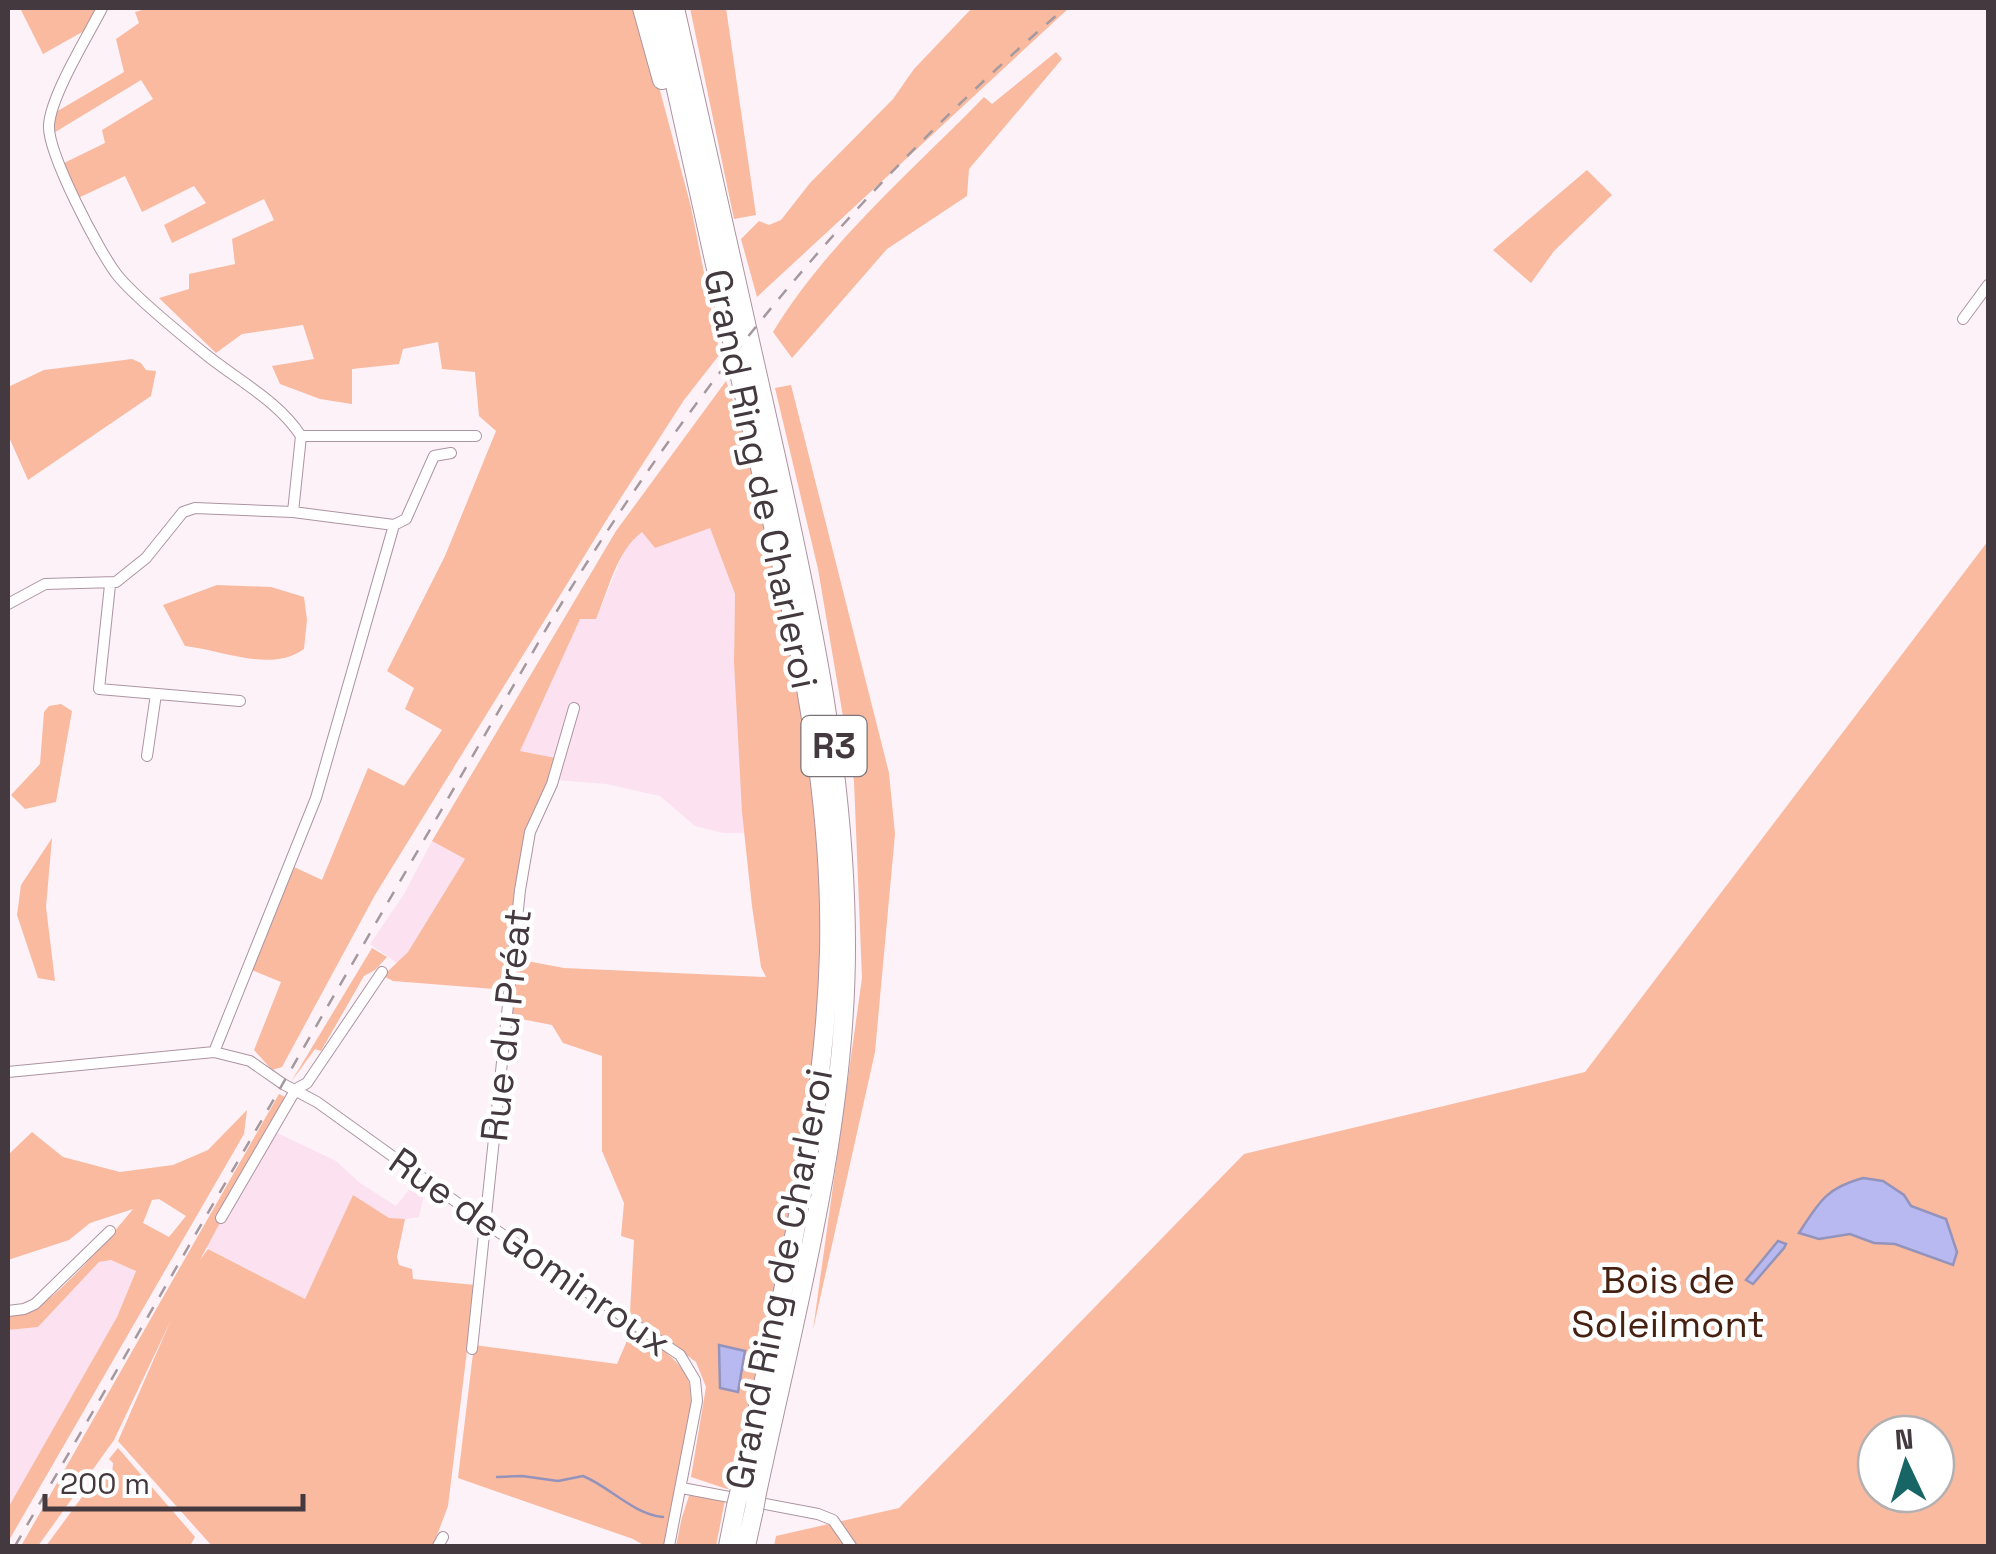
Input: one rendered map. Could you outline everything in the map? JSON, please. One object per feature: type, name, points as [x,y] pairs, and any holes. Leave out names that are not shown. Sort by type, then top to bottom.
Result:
[{"type":"highway","points":[[642,8],[667,96],[682,120]]},
{"type":"highway","name":"Grand Ring de Charleroi","points":[[658,8],[799,646],[818,758],[828,888],[829,950],[820,1078],[747,1500],[746,1546]]},
{"type":"highway","name":"Grand Ring de Charleroi","points":[[676,8],[816,644],[836,758],[844,870],[846,950],[837,1080],[816,1210],[747,1500],[728,1546]]},
{"type":"street","points":[[102,8],[55,101],[49,123],[50,142],[88,224],[118,276],[206,355],[290,418],[301,436],[293,512]]},
{"type":"street","points":[[1963,319],[1988,285]]},
{"type":"street","points":[[301,436],[476,436]]},
{"type":"street","points":[[8,604],[45,584],[110,585],[146,558],[184,512],[195,508],[293,512],[394,525],[406,519],[434,456],[451,453]]},
{"type":"street","points":[[8,1072],[214,1052],[316,798],[394,525]]},
{"type":"street","points":[[110,585],[98,689],[240,701]]},
{"type":"street","points":[[147,756],[156,694]]},
{"type":"street","name":"Rue du Préat","points":[[472,1349],[520,890],[530,832],[552,784],[574,708]]},
{"type":"street","points":[[221,1218],[296,1089],[307,1083],[382,972]]},
{"type":"street","name":"Rue de Gominroux","points":[[214,1052],[242,1057],[317,1102],[680,1355],[695,1380],[697,1401],[670,1546]]},
{"type":"street","points":[[8,1311],[35,1304],[110,1231]]},
{"type":"street","points":[[682,1488],[818,1514],[833,1520],[852,1546]]},
{"type":"shaded area","points":[[710,528],[735,594],[734,664],[744,833],[695,826],[660,796],[606,784],[557,780],[519,752],[580,618],[596,619],[625,549],[635,537],[642,531]]},
{"type":"shaded area","points":[[432,841],[465,859],[408,952],[397,963],[370,944],[404,894]]},
{"type":"shaded area","points":[[275,1132],[336,1161],[360,1183],[396,1206],[420,1176],[427,1181],[419,1217],[389,1218],[353,1196],[305,1299],[205,1247]]},
{"type":"shaded area","points":[[110,1260],[136,1270],[117,1317],[8,1508],[8,1330],[38,1327],[99,1262]]},
{"type":"green space","points":[[20,8],[102,8],[93,26],[43,54]]},
{"type":"green space","points":[[149,8],[638,8],[691,207],[720,354],[684,400],[609,516],[375,895],[282,1067],[272,1070],[254,1050],[281,982],[247,968],[294,867],[322,880],[368,768],[404,786],[442,730],[405,709],[414,688],[387,671],[445,556],[496,431],[479,416],[475,372],[442,369],[438,342],[403,349],[399,364],[352,369],[352,404],[320,399],[280,384],[272,366],[314,359],[303,325],[242,334],[216,353],[159,298],[189,289],[189,274],[235,264],[232,239],[274,220],[264,199],[172,243],[164,225],[206,203],[194,186],[142,212],[125,176],[76,199],[60,165],[105,143],[102,130],[153,99],[141,80],[52,134],[56,112],[124,72],[116,39],[139,23],[135,12]]},
{"type":"green space","points":[[690,8],[726,8],[756,215],[734,219]]},
{"type":"green space","points":[[972,8],[1069,8],[757,297],[741,239],[759,221],[769,225],[781,220],[810,183],[893,99],[914,69]]},
{"type":"green space","points":[[1056,52],[1062,59],[969,169],[967,196],[887,249],[792,358],[773,332],[819,268],[984,97],[992,104]]},
{"type":"green space","points":[[1587,170],[1612,195],[1554,251],[1531,283],[1493,250]]},
{"type":"green space","points":[[132,359],[146,370],[156,371],[151,396],[28,480],[8,435],[8,387],[44,370]]},
{"type":"green space","points":[[726,381],[747,441],[818,758],[824,935],[809,1121],[733,1487],[727,1489],[691,1477],[706,1387],[696,1362],[630,1313],[634,1240],[621,1236],[624,1203],[602,1151],[602,1056],[563,1043],[552,1025],[511,1017],[516,959],[564,968],[766,977],[752,906],[742,812],[734,663],[735,594],[710,528],[655,548],[642,532],[633,540],[620,560],[596,619],[580,619],[520,751],[560,759],[527,838],[507,990],[393,981],[383,976],[408,952],[465,859],[432,841],[616,531]]},
{"type":"green space","points":[[791,385],[889,773],[895,834],[875,1052],[813,1330],[862,978],[854,781],[818,569],[775,388]]},
{"type":"green space","name":"Bois de Soleilmont","points":[[1988,541],[1988,1546],[774,1546],[776,1536],[899,1508],[1244,1154],[1585,1072]]},
{"type":"green space","points":[[217,585],[271,587],[304,597],[304,649],[291,656],[262,660],[185,646],[163,605]]},
{"type":"green space","points":[[61,704],[72,711],[56,802],[25,809],[11,795],[40,764],[44,712],[49,706]]},
{"type":"green space","points":[[52,838],[46,907],[55,981],[38,978],[17,915],[21,885]]},
{"type":"green space","points":[[372,948],[387,957],[364,976],[321,1051],[315,1049],[291,1082]]},
{"type":"green space","points":[[279,1094],[287,1098],[200,1260],[208,1249],[305,1299],[353,1195],[389,1218],[405,1219],[397,1257],[399,1265],[412,1269],[413,1279],[475,1285],[448,1506],[433,1546],[212,1546],[118,1441],[171,1320],[114,1440],[38,1546],[21,1546]]},
{"type":"green space","points":[[247,1110],[244,1134],[8,1542],[8,1508],[117,1317],[136,1271],[111,1260],[99,1262],[38,1327],[8,1330],[8,1316],[31,1311],[56,1292],[133,1209],[90,1223],[69,1240],[8,1260],[8,1155],[32,1132],[63,1157],[120,1172],[173,1165],[208,1150]],"holes":[[[159,1199],[186,1216],[169,1237],[143,1223],[152,1200]]]},
{"type":"green space","points":[[632,1329],[675,1361],[686,1375],[690,1389],[688,1433],[664,1546],[645,1546],[458,1478],[474,1345],[617,1364]]},
{"type":"green space","points":[[118,1448],[195,1537],[190,1546],[46,1546],[93,1482],[112,1476],[113,1463],[109,1459]]},
{"type":"green space","points":[[691,1490],[725,1500],[716,1546],[676,1546]]},
{"type":"water","points":[[1863,1178],[1883,1181],[1904,1195],[1911,1206],[1946,1219],[1957,1252],[1953,1265],[1895,1244],[1874,1243],[1850,1234],[1819,1239],[1799,1233],[1825,1198],[1840,1186]]},
{"type":"water","points":[[1778,1241],[1786,1244],[1784,1248],[1753,1284],[1746,1280]]},
{"type":"water","points":[[719,1345],[745,1351],[738,1392],[720,1388]]},
{"type":"waterway","points":[[497,1477],[558,1481],[583,1476],[632,1506],[663,1517]]},
{"type":"railway","points":[[15,1546],[552,619],[606,533],[722,370],[849,218],[918,146],[1065,8]]}]
